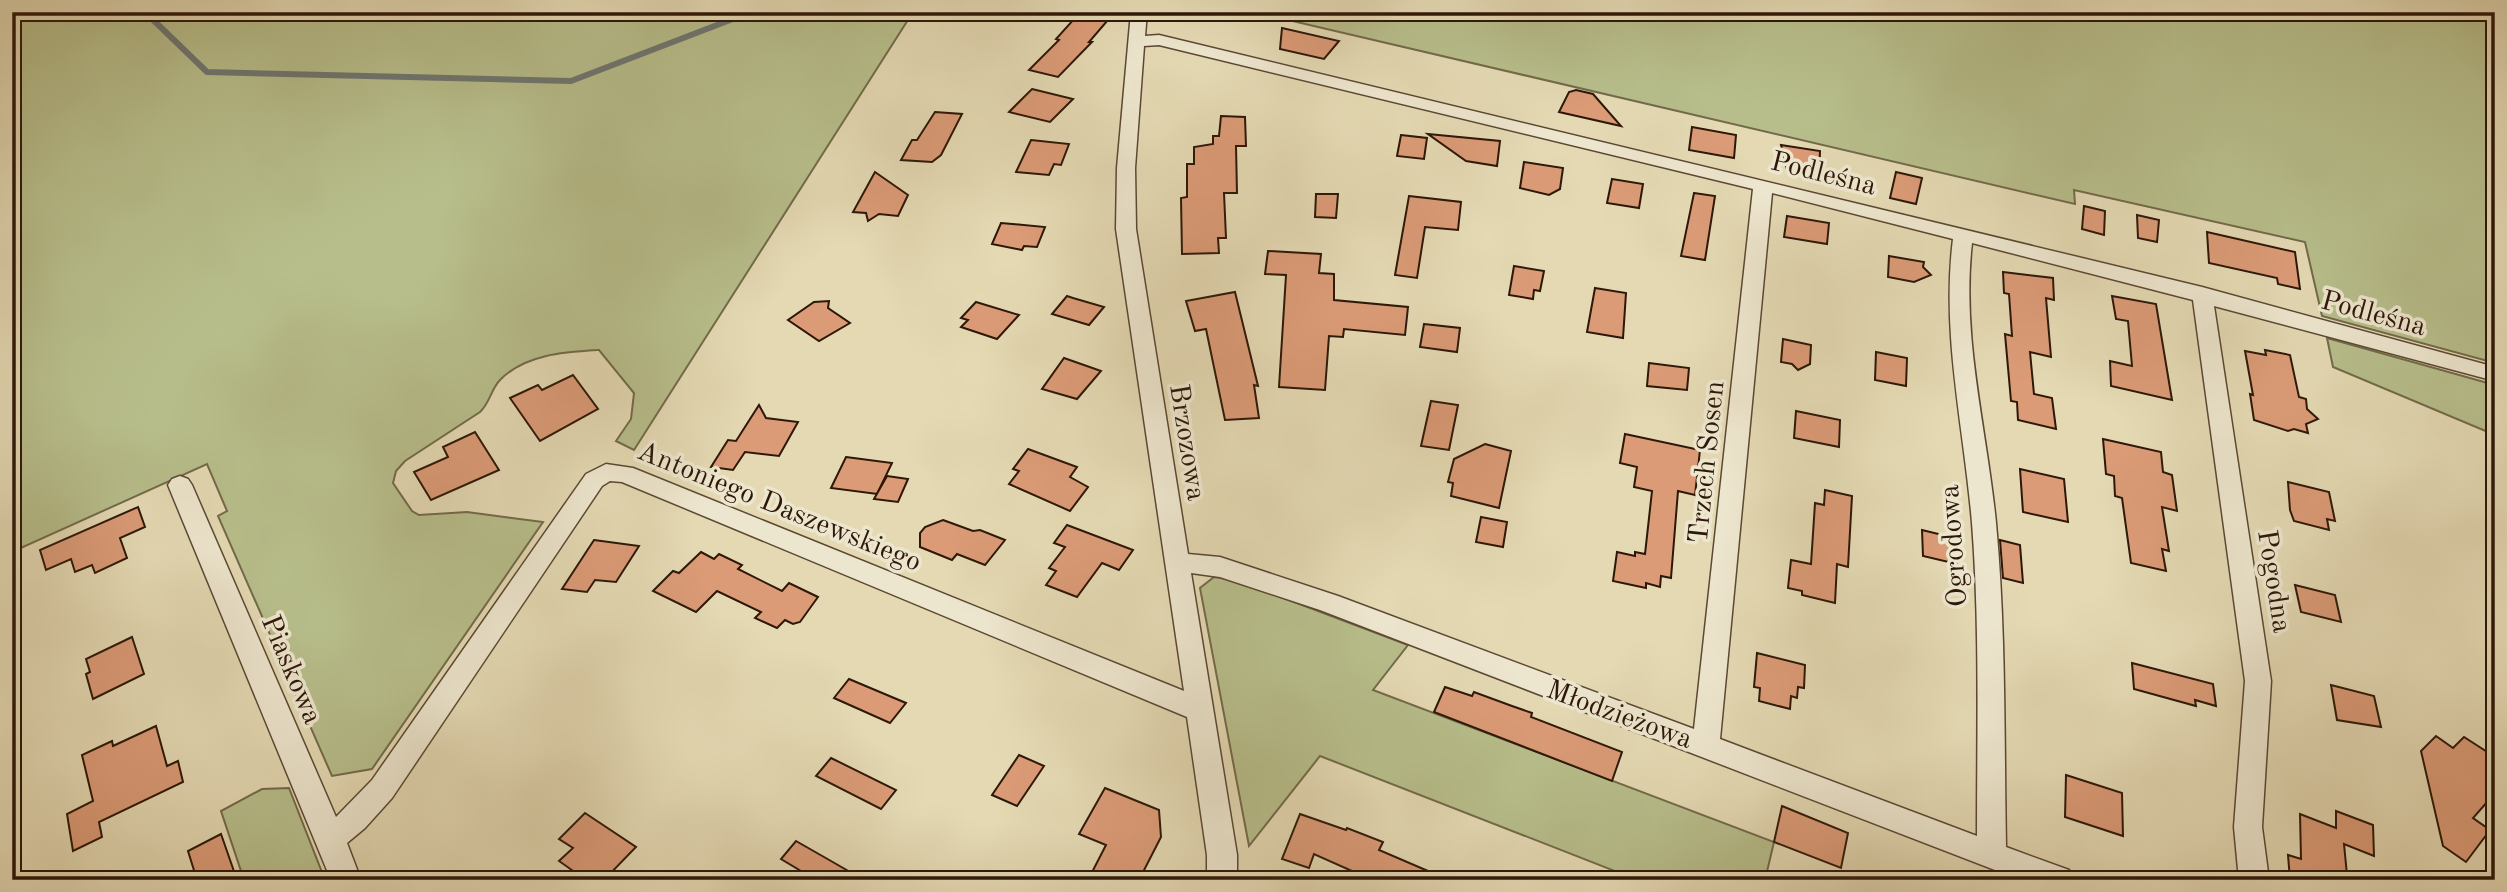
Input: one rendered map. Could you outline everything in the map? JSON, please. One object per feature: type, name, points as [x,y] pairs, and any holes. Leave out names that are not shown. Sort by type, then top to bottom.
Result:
[{"type":"street","name":"Brzozowa","points":[[1139,12],[1126,168],[1126,229],[1222,855],[1222,880]]},
{"type":"street","name":"Podleśna","points":[[1136,41],[1158,40],[1963,235],[2202,294],[2495,374]]},
{"type":"street","name":"Trzech Sosen","points":[[1706,744],[1763,186]]},
{"type":"street","name":"Ogrodowa","points":[[1963,235],[1958,279],[1963,369],[1984,524],[1992,855]]},
{"type":"street","name":"Pogodna","points":[[2202,294],[2220,435],[2252,626],[2258,681],[2248,827],[2254,880]]},
{"type":"street","name":"Antoniego Daszewskiego","points":[[331,838],[355,819],[382,789],[594,480],[606,472],[625,474],[1200,710]]},
{"type":"street","name":"Piaskowa","points":[[180,485],[331,838],[346,880]]},
{"type":"street","name":"Młodzieżowa","points":[[1177,562],[1220,568],[1329,603],[1706,744],[2058,880]]},
{"type":"green space","points":[[12,12],[913,12],[634,450],[616,441],[631,419],[634,393],[599,350],[573,352],[546,356],[510,371],[497,384],[480,412],[405,461],[396,471],[393,483],[412,511],[419,515],[467,512],[543,522],[372,769],[332,776],[218,516],[227,511],[207,464],[12,552]]},
{"type":"green space","points":[[1254,12],[2495,12],[2495,363],[2322,316],[2305,242],[2074,190],[2075,204]]},
{"type":"green space","points":[[2327,338],[2495,385],[2495,435],[2333,367]]},
{"type":"green space","points":[[1214,577],[1236,580],[1408,645],[1373,690],[1774,842],[1765,880],[1613,880],[1615,871],[1320,756],[1249,846],[1200,588]]},
{"type":"green space","points":[[289,788],[325,880],[244,880],[221,811],[262,789]]},
{"type":"building","points":[[1083,16],[1108,20],[1089,42],[1092,42],[1058,77],[1029,70],[1059,40],[1056,39],[1074,19],[1079,20]]},
{"type":"building","points":[[1282,28],[1339,41],[1324,59],[1280,49]]},
{"type":"building","points":[[1032,89],[1073,99],[1050,122],[1009,112]]},
{"type":"building","points":[[1576,90],[1593,94],[1621,126],[1559,112],[1569,92]]},
{"type":"building","points":[[935,112],[962,114],[941,155],[932,162],[901,160],[912,140],[917,140]]},
{"type":"building","points":[[1221,116],[1245,117],[1246,146],[1236,146],[1237,193],[1224,193],[1226,238],[1218,238],[1219,253],[1182,254],[1181,198],[1187,197],[1187,164],[1194,164],[1194,147],[1213,144],[1213,136],[1219,136]]},
{"type":"building","points":[[1692,127],[1736,135],[1734,158],[1689,150]]},
{"type":"building","points":[[1428,134],[1500,141],[1497,166],[1466,161]]},
{"type":"building","points":[[1401,135],[1427,138],[1424,159],[1397,156]]},
{"type":"building","points":[[1031,140],[1069,144],[1061,165],[1054,164],[1049,175],[1016,172]]},
{"type":"building","points":[[1781,145],[1820,151],[1819,176],[1787,170]]},
{"type":"building","points":[[1524,162],[1563,168],[1560,189],[1549,195],[1520,188]]},
{"type":"building","points":[[875,172],[908,195],[898,216],[879,214],[868,221],[866,213],[853,212]]},
{"type":"building","points":[[1896,172],[1922,178],[1916,204],[1890,198]]},
{"type":"building","points":[[1612,179],[1643,184],[1639,208],[1607,203]]},
{"type":"building","points":[[1694,193],[1715,196],[1705,260],[1681,256]]},
{"type":"building","points":[[1316,194],[1338,194],[1336,218],[1315,217]]},
{"type":"building","points":[[1409,196],[1461,202],[1458,230],[1425,227],[1417,278],[1395,275]]},
{"type":"building","points":[[2084,206],[2105,211],[2104,235],[2082,229]]},
{"type":"building","points":[[2137,215],[2159,220],[2157,242],[2138,238]]},
{"type":"building","points":[[1787,216],[1829,223],[1827,244],[1784,237]]},
{"type":"building","points":[[1001,223],[1045,227],[1037,247],[1024,246],[1022,250],[992,244]]},
{"type":"building","points":[[2207,232],[2295,252],[2300,289],[2278,284],[2277,278],[2209,263]]},
{"type":"building","points":[[1268,251],[1321,254],[1319,273],[1334,274],[1334,300],[1408,307],[1405,335],[1344,329],[1343,337],[1329,336],[1325,390],[1279,387],[1286,275],[1265,274]]},
{"type":"building","points":[[1889,256],[1924,262],[1923,267],[1931,275],[1914,282],[1888,277]]},
{"type":"building","points":[[1514,266],[1544,271],[1540,291],[1534,290],[1533,299],[1509,295]]},
{"type":"building","points":[[2003,272],[2053,278],[2054,300],[2046,298],[2051,357],[2030,352],[2034,394],[2052,398],[2056,429],[2018,420],[2017,402],[2011,401],[2005,334],[2012,336],[2009,294],[2004,293]]},
{"type":"building","points":[[1595,288],[1626,293],[1623,338],[1587,332]]},
{"type":"building","points":[[1235,292],[1258,386],[1254,385],[1259,418],[1225,420],[1206,329],[1195,331],[1186,301]]},
{"type":"building","points":[[1067,296],[1104,307],[1089,325],[1052,314]]},
{"type":"building","points":[[2112,296],[2156,304],[2172,400],[2111,386],[2110,361],[2132,366],[2128,321],[2116,319]]},
{"type":"building","points":[[829,301],[828,308],[850,323],[819,341],[788,320],[814,302]]},
{"type":"building","points":[[976,302],[1019,315],[997,339],[961,327],[968,320],[961,318]]},
{"type":"building","points":[[1424,324],[1460,328],[1457,352],[1420,347]]},
{"type":"building","points":[[1783,339],[1811,345],[1810,364],[1798,370],[1792,364],[1781,362]]},
{"type":"building","points":[[2265,350],[2290,355],[2299,397],[2306,399],[2307,409],[2318,419],[2306,424],[2308,433],[2294,429],[2288,431],[2254,420],[2250,394],[2253,395],[2245,351],[2266,355]]},
{"type":"building","points":[[1876,352],[1907,358],[1906,386],[1875,380]]},
{"type":"building","points":[[1064,358],[1101,371],[1077,399],[1042,389]]},
{"type":"building","points":[[1649,363],[1689,368],[1687,390],[1647,386]]},
{"type":"building","points":[[573,375],[598,409],[540,441],[510,398],[538,385],[542,390]]},
{"type":"building","points":[[1431,401],[1458,405],[1449,450],[1421,446]]},
{"type":"building","points":[[759,405],[766,418],[798,422],[779,456],[745,452],[733,470],[711,467],[728,440],[736,441]]},
{"type":"building","points":[[1796,411],[1840,420],[1839,447],[1794,438]]},
{"type":"building","points":[[475,432],[499,470],[431,500],[414,472],[448,457],[443,447]]},
{"type":"building","points":[[1625,434],[1700,450],[1695,495],[1678,491],[1671,578],[1661,576],[1660,587],[1646,583],[1646,588],[1613,581],[1617,552],[1635,556],[1635,552],[1645,554],[1652,491],[1634,487],[1637,467],[1620,463]]},
{"type":"building","points":[[2103,439],[2161,452],[2163,472],[2172,475],[2177,511],[2162,507],[2169,551],[2162,549],[2166,571],[2131,563],[2122,498],[2115,496],[2114,476],[2106,474]]},
{"type":"building","points":[[1485,444],[1511,451],[1499,508],[1451,496],[1453,483],[1448,482],[1454,459]]},
{"type":"building","points":[[1028,449],[1077,467],[1070,477],[1088,487],[1070,511],[1009,484],[1019,471],[1013,469]]},
{"type":"building","points":[[846,457],[892,463],[877,494],[831,488]]},
{"type":"building","points":[[2020,469],[2064,479],[2068,522],[2023,512]]},
{"type":"building","points":[[887,476],[908,479],[898,502],[874,499]]},
{"type":"building","points":[[2288,482],[2329,492],[2335,521],[2327,519],[2329,530],[2294,521],[2290,510]]},
{"type":"building","points":[[1825,490],[1852,496],[1848,567],[1837,564],[1835,603],[1802,595],[1802,591],[1788,588],[1791,560],[1811,564],[1815,503],[1824,505]]},
{"type":"building","points":[[138,507],[145,527],[120,538],[127,558],[95,573],[92,565],[75,572],[71,559],[46,570],[40,550]]},
{"type":"building","points":[[1481,517],[1507,522],[1503,547],[1476,542]]},
{"type":"building","points":[[943,520],[1005,540],[985,565],[957,554],[952,560],[920,547],[920,533],[925,527]]},
{"type":"building","points":[[1067,525],[1133,550],[1119,570],[1102,563],[1077,597],[1046,585],[1056,571],[1049,568],[1065,547],[1054,543]]},
{"type":"building","points":[[1922,530],[1955,538],[1957,564],[1923,556]]},
{"type":"building","points":[[594,540],[639,546],[616,582],[595,580],[587,592],[562,589]]},
{"type":"building","points":[[2000,540],[2020,545],[2023,583],[2003,578]]},
{"type":"building","points":[[701,552],[714,559],[719,554],[742,565],[738,569],[782,591],[789,583],[818,597],[800,622],[793,624],[785,620],[777,628],[755,618],[761,612],[717,591],[696,612],[653,591],[673,571],[679,573]]},
{"type":"building","points":[[2295,585],[2335,595],[2341,622],[2301,612]]},
{"type":"building","points":[[132,637],[144,674],[93,699],[86,674],[90,672],[86,659]]},
{"type":"building","points":[[1757,653],[1805,665],[1804,688],[1798,687],[1797,698],[1791,696],[1790,709],[1759,701],[1760,688],[1754,687]]},
{"type":"building","points":[[2132,663],[2213,684],[2216,706],[2195,700],[2196,706],[2134,689]]},
{"type":"building","points":[[849,679],[906,703],[890,723],[834,698]]},
{"type":"building","points":[[2331,685],[2374,696],[2381,727],[2337,720]]},
{"type":"building","points":[[1445,687],[1472,696],[1474,692],[1532,713],[1531,717],[1622,752],[1612,781],[1434,712]]},
{"type":"building","points":[[156,726],[167,766],[178,761],[183,782],[99,822],[102,837],[73,851],[67,814],[93,801],[82,755],[112,741],[113,746]]},
{"type":"building","points":[[2436,736],[2453,748],[2464,737],[2495,757],[2495,793],[2473,818],[2490,830],[2466,862],[2443,846],[2421,751]]},
{"type":"building","points":[[1019,755],[1044,766],[1017,806],[992,795]]},
{"type":"building","points":[[831,758],[896,790],[881,809],[816,776]]},
{"type":"building","points":[[2066,775],[2122,793],[2123,836],[2065,817]]},
{"type":"building","points":[[1105,788],[1159,810],[1161,837],[1139,880],[1088,880],[1106,845],[1079,834]]},
{"type":"building","points":[[1782,806],[1848,833],[1841,868],[1774,842]]},
{"type":"building","points":[[2336,811],[2373,825],[2374,856],[2344,844],[2347,875],[2350,880],[2290,880],[2288,855],[2301,859],[2300,814],[2336,828]]},
{"type":"building","points":[[585,813],[636,847],[604,880],[586,880],[559,861],[573,848],[559,839]]},
{"type":"building","points":[[1300,814],[1383,842],[1379,850],[1449,880],[1372,880],[1314,854],[1309,868],[1282,859]]},
{"type":"building","points":[[221,834],[237,880],[197,880],[188,851]]},
{"type":"building","points":[[796,841],[864,880],[816,880],[781,859]]},
{"type":"waterway","points":[[12,22],[45,12]]},
{"type":"waterway","points":[[145,12],[207,72],[571,81],[751,12]]}]
